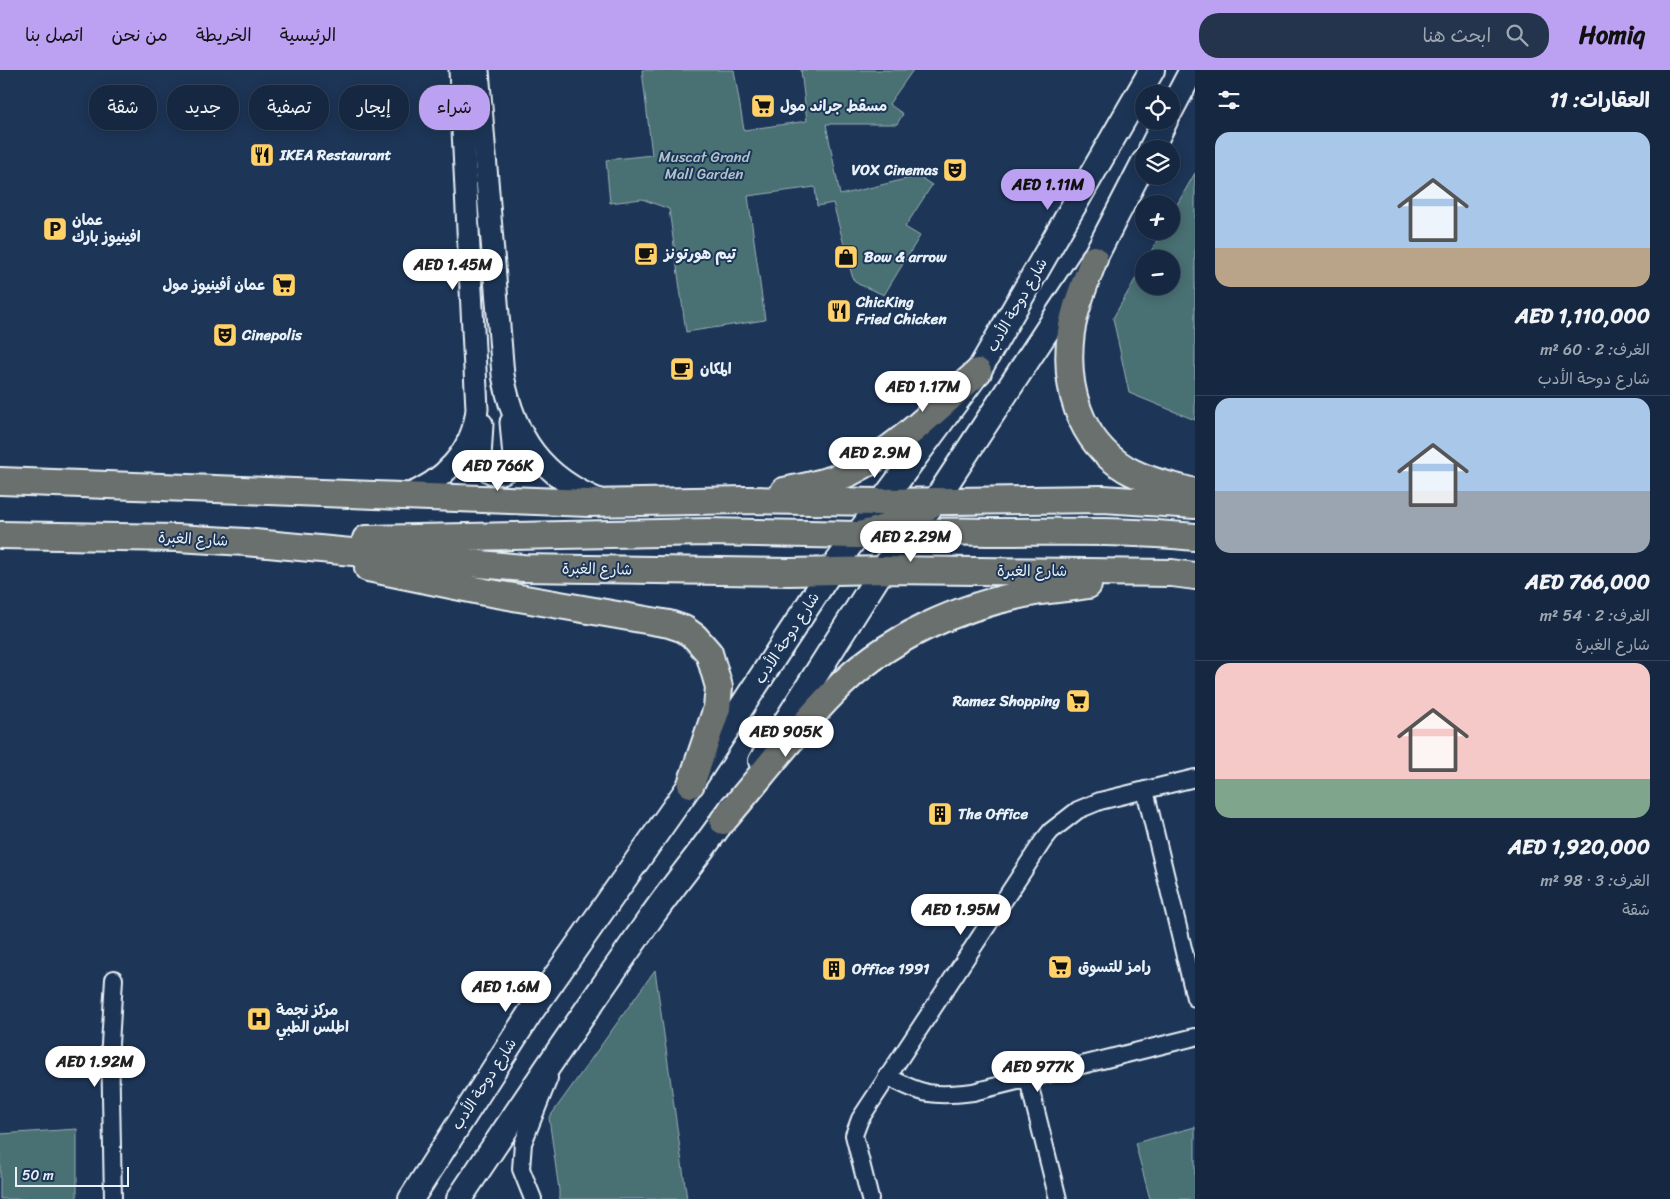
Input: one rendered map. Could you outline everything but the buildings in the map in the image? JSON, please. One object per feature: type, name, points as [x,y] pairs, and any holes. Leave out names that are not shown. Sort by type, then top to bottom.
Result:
[{"type":"main road","name":"شارع دوحة الأدب","points":[[411,1199],[530,1012],[691,784],[830,572],[847,535],[882,502],[978,372],[1152,70]]},
{"type":"main road","points":[[1180,93],[1192,70]]},
{"type":"main road","points":[[723,821],[882,570],[935,501],[1094,259],[1135,179]]},
{"type":"main road","points":[[1094,259],[1077,306],[1071,331],[1068,363],[1071,386],[1078,411],[1086,428],[1106,454],[1126,469],[1146,478],[1195,492]]},
{"type":"main road","points":[[746,500],[834,479],[850,472],[894,445],[978,372]]},
{"type":"main road","points":[[0,481],[402,497],[605,502],[746,500],[882,502],[1103,499],[1195,505]]},
{"type":"main road","points":[[837,501],[847,505],[852,514],[849,528],[840,534],[847,535]]},
{"type":"main road","points":[[245,542],[708,532],[847,535],[880,531],[900,524],[918,514],[935,501]]},
{"type":"main road","points":[[830,572],[847,557],[867,545],[888,537],[910,533],[1121,532],[1195,537]]},
{"type":"main road","name":"شارع الغبرة","points":[[0,535],[177,538],[245,542],[523,568],[1184,574]]},
{"type":"main road","points":[[245,542],[485,592],[669,624],[684,629],[695,637],[709,653],[719,687],[717,708],[691,784]]},
{"type":"main road","points":[[459,1199],[563,1042],[676,881],[723,821],[832,693],[862,666],[895,643],[936,622],[996,602],[1035,592],[1184,574]]},
{"type":"street","points":[[402,497],[432,483],[456,462],[465,449],[476,422],[477,409],[460,70]]},
{"type":"street","points":[[478,70],[502,375],[512,413],[525,439],[543,463],[572,486],[605,502]]},
{"type":"street","points":[[477,409],[482,429],[481,463],[489,472],[494,473],[505,472],[513,463],[510,426],[512,413]]},
{"type":"street","points":[[870,1199],[854,1135],[860,1119],[886,1076],[1051,831],[1078,810],[1100,801],[1195,778]]},
{"type":"street","points":[[1145,790],[1195,998]]},
{"type":"street","points":[[113,1199],[110,1044],[114,979]]},
{"type":"street","points":[[886,1076],[915,1091],[930,1095],[951,1095],[973,1092],[1028,1079],[1195,1037]]},
{"type":"street","points":[[533,1199],[521,1169],[523,1143],[563,1042]]},
{"type":"street","points":[[1028,1079],[1058,1199]]},
{"type":"green space","name":"Muscat Grand Mall Garden","points":[[642,70],[734,70],[744,130],[807,121],[801,70],[913,70],[889,104],[903,114],[897,124],[826,124],[840,195],[918,176],[932,185],[905,227],[920,236],[884,295],[858,284],[853,279],[833,203],[817,206],[815,187],[748,196],[765,320],[686,332],[669,209],[642,199],[610,203],[606,160],[652,155]]},
{"type":"green space","points":[[1195,173],[1195,420],[1129,393],[1113,318],[1135,280],[1135,295],[1180,295],[1180,250],[1152,250],[1157,240],[1180,240],[1180,199]]},
{"type":"green space","points":[[655,970],[687,1199],[559,1199],[549,1118]]},
{"type":"green space","points":[[1195,1127],[1195,1199],[1150,1199],[1135,1143]]},
{"type":"green space","points":[[77,1129],[77,1199],[0,1199],[0,1134]]},
{"type":"place","name":"مسقط جراند مول","points":[[763,106]]},
{"type":"place","name":"IKEA Restaurant","points":[[262,155]]},
{"type":"place","name":"VOX Cinemas","points":[[955,170]]},
{"type":"place","name":"عمان افينيوز بارك","points":[[55,229]]},
{"type":"place","name":"تيم هورتونز","points":[[646,254]]},
{"type":"place","name":"Bow & arrow","points":[[846,257]]},
{"type":"place","name":"عمان أفينيوز مول","points":[[284,285]]},
{"type":"place","name":"ChicKing Fried Chicken","points":[[839,311]]},
{"type":"place","name":"Cinepolis","points":[[225,335]]},
{"type":"place","name":"المكان","points":[[682,369]]},
{"type":"place","name":"Ramez Shopping","points":[[1078,701]]},
{"type":"place","name":"The Office","points":[[940,814]]},
{"type":"place","name":"رامز للتسوق","points":[[1060,967]]},
{"type":"place","name":"Office 1991","points":[[834,969]]},
{"type":"place","name":"مركز نجمة اطلس الطبي","points":[[259,1019]]}]
